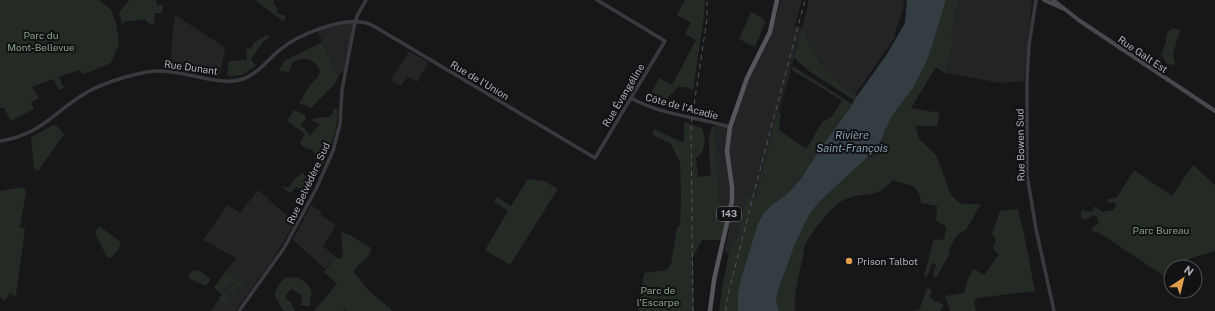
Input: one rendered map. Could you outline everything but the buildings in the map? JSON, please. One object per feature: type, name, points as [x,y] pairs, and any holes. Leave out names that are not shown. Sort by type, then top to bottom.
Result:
[{"type":"main road","name":"143","points":[[710,311],[714,280],[732,201],[732,187],[727,151],[730,127],[747,78],[770,32],[777,0]]},
{"type":"main road","name":"Rue Galt Est","points":[[1044,0],[1064,9]]},
{"type":"main road","name":"Rue Galt Est","points":[[1053,0],[1064,9],[1215,111]]},
{"type":"street","name":"Rue Belvédère Sud","points":[[239,311],[284,248],[316,189],[333,151],[340,124],[342,90],[355,21],[366,0]]},
{"type":"street","name":"Rue Évangéline","points":[[595,158],[665,40],[597,0]]},
{"type":"street","name":"Rue Bowen Sud","points":[[1036,0],[1029,45],[1027,80],[1027,175],[1036,229],[1054,311]]},
{"type":"street","name":"Rue Dunant","points":[[0,141],[16,137],[36,129],[83,95],[102,86],[142,73],[157,71],[175,71],[225,80],[239,80],[254,73],[280,49],[297,38],[317,30],[355,21]]},
{"type":"street","name":"Rue de l'Union","points":[[355,21],[367,23],[377,28],[595,158]]},
{"type":"street","name":"Côte de l'Acadie","points":[[631,98],[649,108],[730,127]]},
{"type":"shaded area","points":[[780,0],[802,0],[795,26],[802,28],[809,0],[903,0],[904,5],[893,40],[855,95],[845,89],[830,75],[810,45],[802,29],[739,255],[724,252],[729,231],[727,222],[720,220],[715,123],[730,127],[735,111],[773,19],[776,20]]},
{"type":"shaded area","points":[[958,0],[1032,0],[1024,81],[1001,83],[945,73],[955,36],[951,35]]},
{"type":"shaded area","points":[[177,16],[224,47],[225,52],[219,76],[217,77],[170,67],[173,30],[175,17]]},
{"type":"shaded area","points":[[355,21],[346,70],[337,74],[317,30]]},
{"type":"shaded area","points":[[409,51],[428,62],[417,82],[407,76],[401,86],[391,80]]},
{"type":"shaded area","points":[[258,190],[295,223],[271,262],[235,311],[211,311],[222,295],[214,288],[236,258],[203,240],[228,205],[240,213]]},
{"type":"shaded area","points":[[311,205],[336,226],[323,246],[336,257],[325,269],[293,240]]},
{"type":"green space","name":"Parc du Mont-Bellevue","points":[[0,0],[99,0],[111,10],[116,22],[119,44],[111,63],[84,74],[79,70],[59,77],[64,88],[59,90],[53,79],[32,87],[39,98],[31,102],[34,109],[11,121],[4,108],[0,108]]},
{"type":"green space","points":[[129,0],[156,0],[157,5],[163,5],[162,13],[155,13],[154,25],[147,22],[145,19],[124,22],[123,27],[119,13]]},
{"type":"green space","points":[[255,0],[274,0],[273,3],[277,8],[277,13],[286,16],[284,22]]},
{"type":"green space","points":[[685,0],[705,0],[704,17],[693,90],[685,87],[678,87],[669,96],[663,107],[649,97],[659,78],[672,85],[696,40],[685,34],[691,23],[677,15]]},
{"type":"green space","points":[[946,0],[958,0],[951,35],[955,36],[945,73],[936,67],[911,108],[940,113],[937,126],[915,126],[919,139],[936,155],[951,195],[962,204],[981,204],[966,230],[958,234],[950,247],[949,255],[936,278],[933,275],[936,265],[932,263],[927,277],[924,276],[934,239],[944,240],[946,227],[936,220],[937,206],[921,203],[920,195],[915,187],[893,180],[882,190],[876,193],[853,197],[840,202],[821,221],[803,250],[804,252],[797,282],[795,299],[796,311],[779,311],[776,299],[778,291],[795,244],[809,215],[819,202],[870,155],[880,143],[892,116],[913,88],[935,36]]},
{"type":"green space","points":[[751,12],[763,18],[765,23],[755,47],[739,39]]},
{"type":"green space","points":[[802,28],[812,48],[831,75],[847,90],[857,96],[854,100],[809,71],[794,58]]},
{"type":"green space","points":[[1174,28],[1180,30],[1173,54],[1175,64],[1172,65],[1167,64],[1161,54],[1166,43],[1167,33]]},
{"type":"green space","points":[[267,35],[270,37],[264,41],[251,59],[256,66],[242,75],[227,76],[229,61],[247,60],[246,49],[251,48],[254,43]]},
{"type":"green space","points":[[322,42],[337,74],[340,73],[334,85],[311,108],[299,103],[310,85],[318,77],[320,71],[318,67],[312,61],[300,59],[292,63],[289,72],[279,71],[284,61]]},
{"type":"green space","points":[[793,66],[852,104],[800,180],[786,195],[764,213],[758,223],[741,278],[738,294],[738,311],[719,311],[730,248],[736,242],[747,195],[755,198],[778,112],[781,114],[779,130],[806,149],[823,121],[831,118],[841,102],[841,100],[792,70]]},
{"type":"green space","points":[[332,109],[338,109],[337,123],[323,165],[314,159],[317,155],[311,150],[302,146],[300,142],[305,134],[287,121],[294,110],[305,115],[306,118],[301,125],[310,135],[320,124],[312,121],[313,119],[329,117],[334,112]]},
{"type":"green space","name":"Parc de l'Escarpe","points":[[684,122],[702,128],[704,140],[703,149],[696,158],[698,177],[711,175],[709,142],[711,130],[713,126],[715,126],[720,219],[727,222],[722,240],[702,240],[693,257],[694,311],[638,311],[644,273],[667,270],[671,264],[677,228],[680,225],[680,162],[670,143],[652,135],[654,129],[684,143]]},
{"type":"green space","points":[[54,125],[57,126],[64,134],[38,171],[34,168],[31,138]]},
{"type":"green space","name":"Parc Bureau","points":[[1193,165],[1215,185],[1215,251],[1189,259],[1163,259],[1163,275],[1098,232],[1091,231],[1093,227],[1099,223],[1097,217],[1093,215],[1086,220],[1081,217],[1081,212],[1083,210],[1092,212],[1094,207],[1102,212],[1113,210],[1116,205],[1114,202],[1109,203],[1106,200],[1117,197],[1134,170],[1172,196]]},
{"type":"green space","points":[[302,172],[308,179],[302,190],[296,187],[290,193],[284,189],[284,186],[288,188]]},
{"type":"green space","points":[[528,179],[544,181],[558,189],[510,265],[485,250],[508,211],[494,202],[497,197],[511,206]]},
{"type":"green space","points":[[23,187],[26,192],[20,227],[25,229],[16,295],[15,297],[10,293],[5,301],[0,297],[0,191]]},
{"type":"green space","points":[[1018,209],[1035,291],[977,298],[974,302],[976,311],[950,311],[945,296],[964,293],[968,278],[974,269],[984,275],[999,254],[993,249],[996,239],[992,234],[1000,211]]},
{"type":"green space","points":[[99,226],[121,242],[118,251],[110,258],[107,257],[95,233]]},
{"type":"green space","points":[[342,232],[350,235],[371,248],[366,259],[357,266],[354,272],[367,289],[393,311],[345,311],[346,309],[343,311],[314,311],[337,284],[324,272],[336,257],[341,259],[343,255]]},
{"type":"green space","points":[[198,270],[211,279],[206,286],[188,277],[191,272]]},
{"type":"green space","points":[[226,271],[245,285],[242,289],[238,286],[233,293],[229,290],[234,284],[230,281],[222,290],[224,294],[226,291],[228,293],[227,295],[230,297],[227,301],[231,304],[229,306],[219,299],[222,294],[214,288]]},
{"type":"green space","points":[[296,277],[310,288],[312,294],[310,297],[310,307],[301,305],[302,295],[291,289],[286,295],[286,298],[291,303],[295,311],[284,311],[276,298],[275,291],[284,278]]},
{"type":"green space","points":[[927,289],[931,289],[932,294],[929,296],[935,302],[939,301],[944,306],[940,311],[911,311],[919,310]]},
{"type":"water","name":"Rivière Saint-François","points":[[907,0],[946,0],[931,49],[913,88],[892,116],[880,143],[870,155],[819,202],[809,215],[795,244],[778,291],[776,299],[779,311],[738,311],[738,294],[741,278],[758,223],[764,213],[786,195],[800,180],[887,54],[905,23]]},
{"type":"railway","points":[[693,311],[691,125],[707,19],[707,0]]},
{"type":"railway","points":[[726,311],[726,303],[751,204],[805,0]]},
{"type":"place","name":"Prison Talbot","points":[[849,261]]}]
